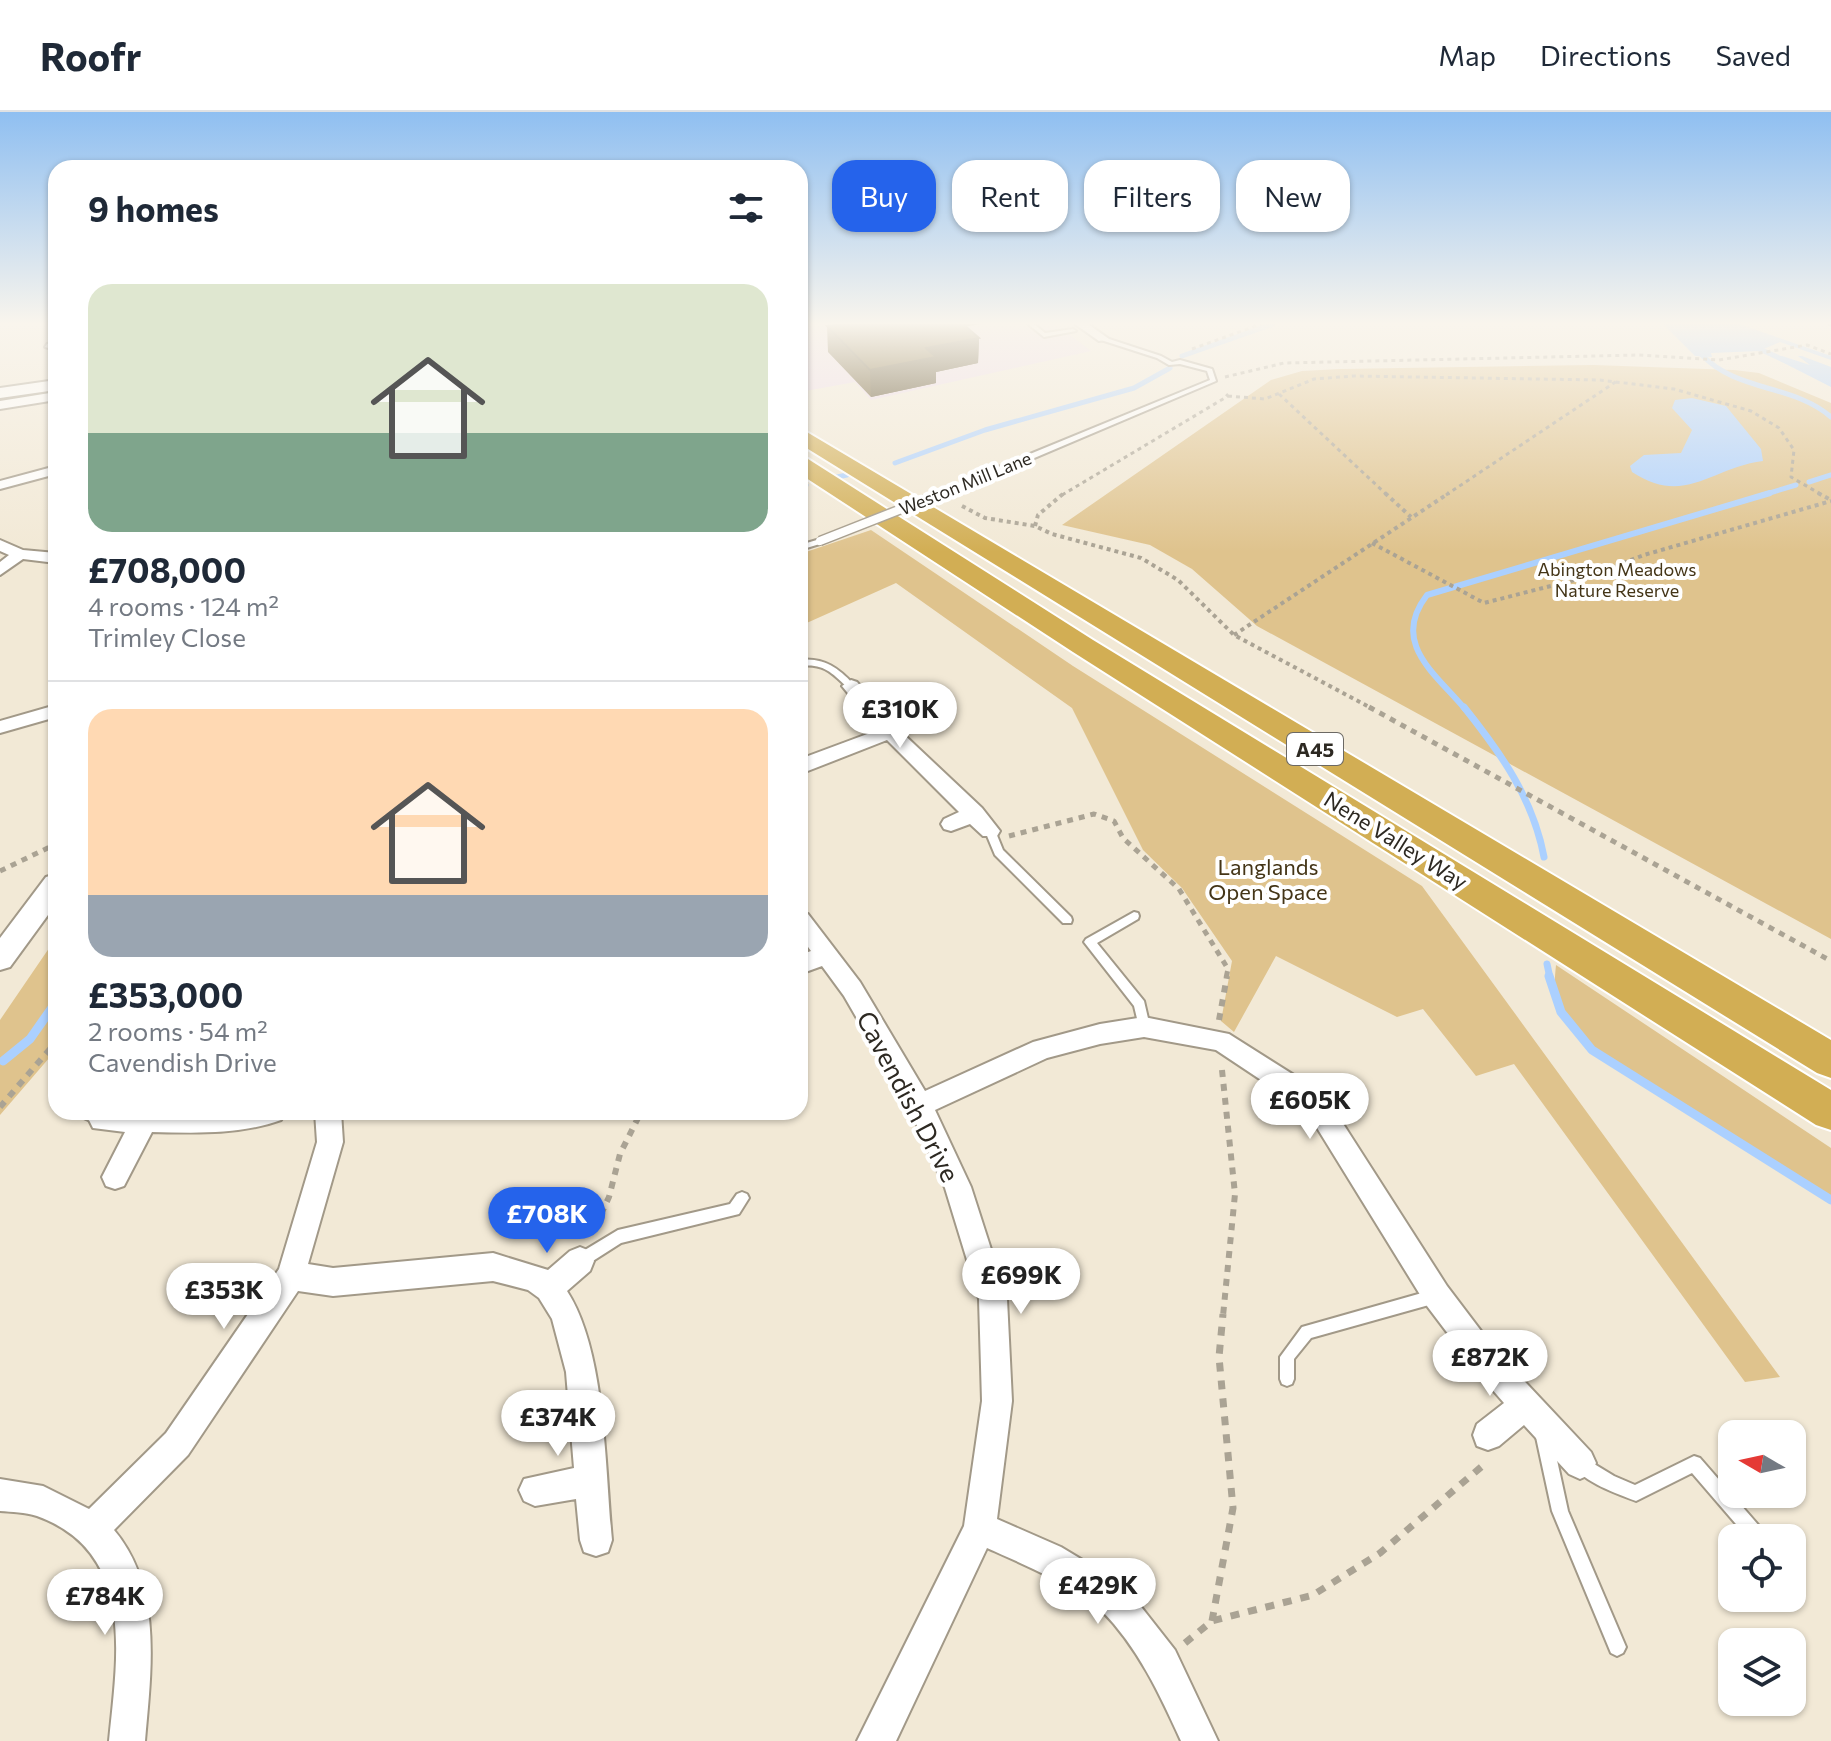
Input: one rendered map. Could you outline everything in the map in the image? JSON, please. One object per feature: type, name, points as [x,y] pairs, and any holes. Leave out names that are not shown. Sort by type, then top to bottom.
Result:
[{"type":"highway","name":"Nene Valley Way","points":[[808,440],[1831,1061]]},
{"type":"highway","name":"Nene Valley Way","points":[[808,469],[1083,646],[1831,1112]]},
{"type":"street","points":[[0,405],[31,400]]},
{"type":"street","points":[[0,485],[48,472]]},
{"type":"street","points":[[0,545],[20,554],[48,557]]},
{"type":"street","points":[[0,570],[20,554]]},
{"type":"street","points":[[851,686],[890,732],[990,831]]},
{"type":"street","points":[[0,727],[48,713]]},
{"type":"street","points":[[808,763],[890,732]]},
{"type":"street","points":[[951,824],[975,813]]},
{"type":"street","points":[[0,959],[48,895]]},
{"type":"street","name":"Cavendish Drive","points":[[813,959],[852,989],[920,1105],[958,1187],[993,1299],[997,1401],[980,1528],[889,1719],[875,1741]]},
{"type":"street","points":[[920,1105],[1042,1049],[1100,1034],[1144,1027],[1221,1041],[1315,1102],[1437,1296],[1487,1362],[1580,1463]]},
{"type":"street","points":[[127,1120],[228,1120]]},
{"type":"street","points":[[92,1529],[177,1444],[291,1276],[330,1142],[329,1120]]},
{"type":"street","points":[[115,1177],[144,1122]]},
{"type":"street","points":[[549,1288],[580,1261]]},
{"type":"street","points":[[291,1276],[333,1282],[493,1267],[535,1278],[549,1288],[565,1313],[581,1372],[596,1540]]},
{"type":"street","points":[[1488,1435],[1533,1412]]},
{"type":"street","points":[[535,1490],[591,1481]]},
{"type":"street","points":[[0,1495],[41,1501],[92,1529],[128,1582],[135,1640],[127,1741]]},
{"type":"street","points":[[980,1528],[1049,1559],[1112,1597],[1163,1662],[1200,1741]]},
{"type":"lane","name":"Weston Mill Lane","points":[[808,545],[1167,400]]},
{"type":"lane","points":[[808,661],[828,664],[851,686]]},
{"type":"lane","points":[[990,831],[999,852],[1067,920]]},
{"type":"lane","points":[[1134,916],[1090,942],[1140,1004],[1144,1027]]},
{"type":"lane","points":[[580,1261],[618,1237],[734,1209],[742,1198]]},
{"type":"lane","points":[[1287,1379],[1287,1357],[1307,1332],[1437,1296]]},
{"type":"lane","points":[[1533,1412],[1560,1511],[1617,1647]]},
{"type":"lane","points":[[1580,1463],[1609,1482],[1636,1493],[1694,1464],[1746,1524]]},
{"type":"path","points":[[1035,526],[1038,515],[1065,492],[1221,400]]},
{"type":"path","points":[[1285,400],[1411,517]]},
{"type":"path","points":[[1234,635],[1588,400]]},
{"type":"path","points":[[1721,400],[1740,405],[1784,431],[1796,453],[1796,466],[1791,477],[1831,500]]},
{"type":"path","points":[[1372,543],[1484,603],[1557,585],[1644,555],[1831,500]]},
{"type":"path","points":[[957,503],[985,518],[1035,526],[1052,534],[1141,558],[1178,580],[1234,635],[1500,776],[1831,961]]},
{"type":"path","points":[[990,831],[1009,836],[1094,814],[1114,821],[1123,838],[1179,889],[1228,969],[1218,1014],[1227,1140],[1235,1194],[1219,1357],[1233,1508],[1212,1621]]},
{"type":"path","points":[[0,871],[48,848]]},
{"type":"path","points":[[1,1103],[48,1051]]},
{"type":"path","points":[[580,1261],[579,1244],[598,1224],[620,1154],[637,1120]]},
{"type":"path","points":[[1163,1662],[1212,1621],[1313,1595],[1380,1553],[1488,1461],[1488,1435]]},
{"type":"green space","name":"Abington Meadows Nature Reserve","points":[[1242,400],[1824,400],[1831,403],[1831,939],[1257,626],[1192,569],[1150,545],[1062,525]]},
{"type":"green space","name":"Langlands Open Space","points":[[871,530],[1073,666],[1422,886],[1780,1377],[1745,1382],[1514,1064],[1476,1076],[1423,1009],[1397,1017],[1276,956],[1234,1032],[1221,1021],[1232,961],[1182,888],[1143,850],[1072,708],[896,583],[808,622],[808,551]]},
{"type":"green space","points":[[48,950],[48,1059],[0,1115],[0,1020]]},
{"type":"green space","points":[[1556,965],[1831,1148],[1831,1200],[1592,1050],[1572,1030],[1556,1004]]},
{"type":"water","points":[[1675,400],[1701,400],[1726,406],[1761,449],[1763,461],[1683,485],[1651,482],[1632,472],[1630,466],[1644,455],[1681,453],[1692,430],[1672,408]]},
{"type":"waterway","points":[[895,463],[985,430],[1091,400]]},
{"type":"waterway","points":[[1802,400],[1831,417]]},
{"type":"waterway","points":[[837,477],[847,475]]},
{"type":"waterway","points":[[1809,482],[1831,475]]},
{"type":"waterway","points":[[1763,495],[1796,485]]},
{"type":"waterway","points":[[1465,709],[1430,670],[1415,643],[1413,628],[1417,612],[1427,595],[1770,493]]},
{"type":"waterway","points":[[1464,707],[1490,741],[1523,795],[1544,857]]},
{"type":"waterway","points":[[1547,964],[1550,978]]},
{"type":"waterway","points":[[1549,976],[1561,1012],[1592,1050],[1831,1200]]},
{"type":"waterway","points":[[3,1061],[30,1039],[48,1013]]}]
